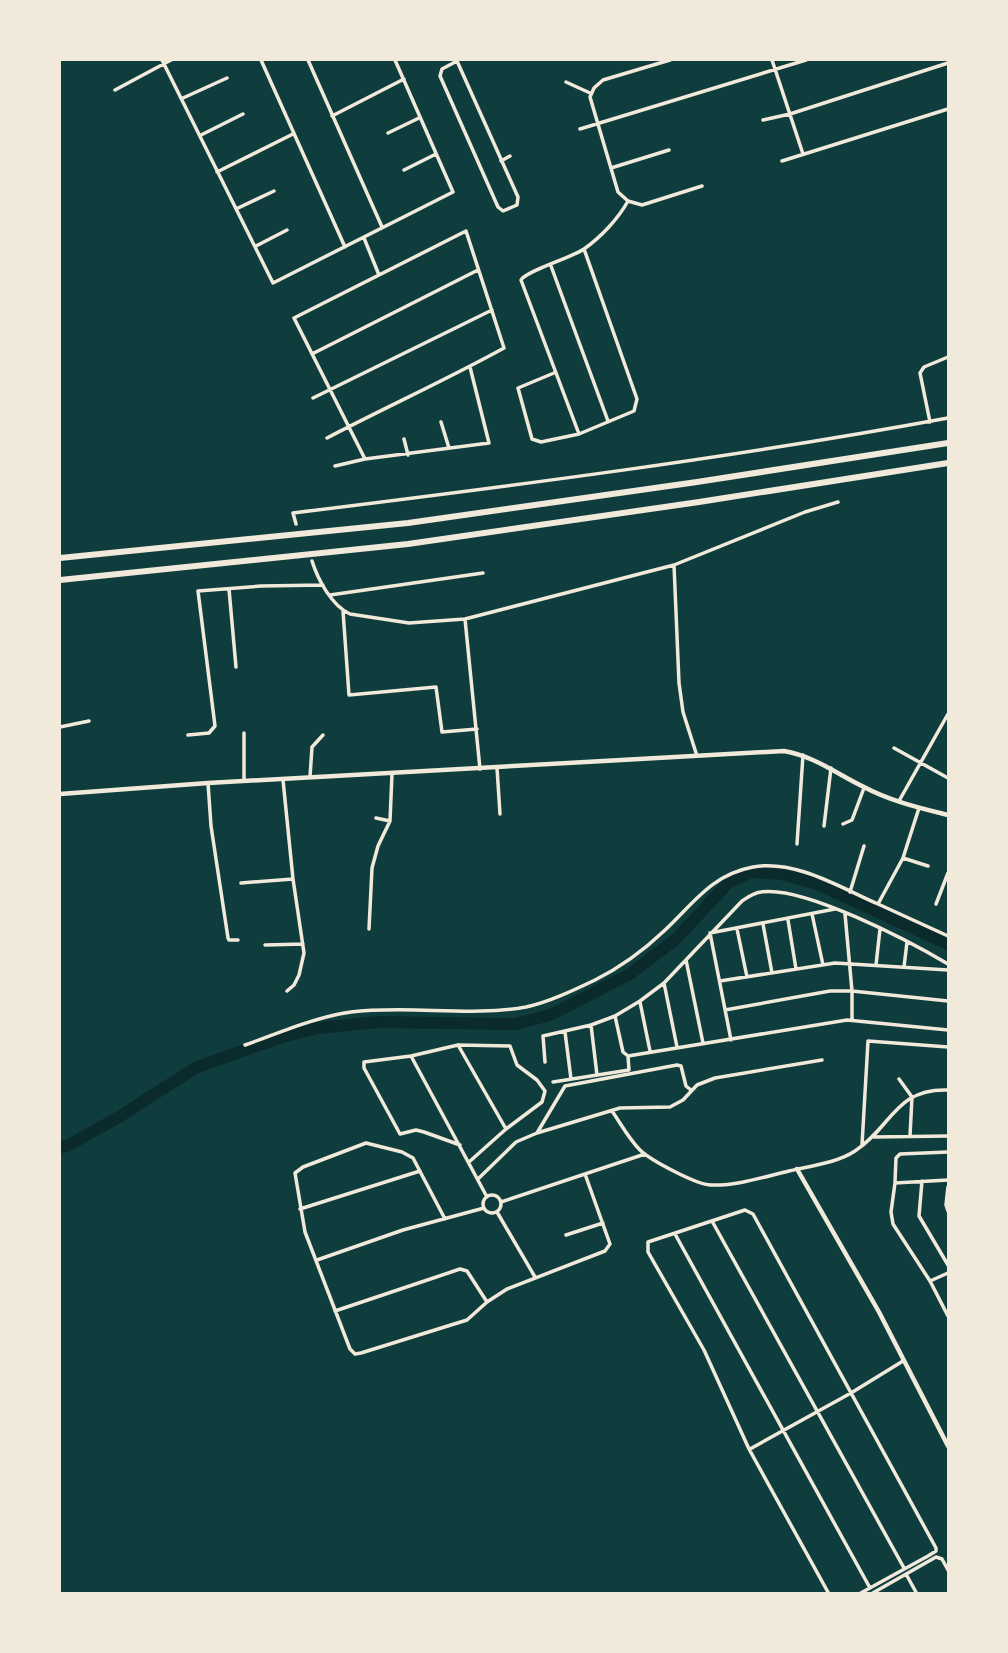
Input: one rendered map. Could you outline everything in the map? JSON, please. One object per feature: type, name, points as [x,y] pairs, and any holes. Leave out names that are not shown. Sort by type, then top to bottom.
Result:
[{"type":"highway","points":[[60,558],[408,523],[948,443]]},
{"type":"highway","points":[[60,580],[408,544],[685,505],[948,463]]},
{"type":"main road","points":[[60,794],[774,751],[803,755],[864,788],[948,816]]},
{"type":"main road","points":[[797,1169],[879,1312],[902,1361],[948,1445]]},
{"type":"street","points":[[115,90],[163,61],[171,60]]},
{"type":"street","points":[[261,60],[345,247]]},
{"type":"street","points":[[308,60],[382,227]]},
{"type":"street","points":[[163,61],[273,284],[453,192],[395,60]]},
{"type":"street","points":[[457,60],[501,161],[518,197],[517,205],[503,211],[498,207],[440,76],[442,69],[457,60]]},
{"type":"street","points":[[590,93],[603,80],[670,60]]},
{"type":"street","points":[[772,60],[803,154]]},
{"type":"street","points":[[580,130],[806,60]]},
{"type":"street","points":[[763,120],[790,114],[948,63]]},
{"type":"street","points":[[183,98],[227,78]]},
{"type":"street","points":[[332,116],[404,79]]},
{"type":"street","points":[[566,82],[590,93]]},
{"type":"street","points":[[590,93],[596,125],[618,192],[628,201],[642,205],[702,186]]},
{"type":"street","points":[[782,161],[948,109]]},
{"type":"street","points":[[201,135],[243,114]]},
{"type":"street","points":[[387,133],[419,118]]},
{"type":"street","points":[[217,172],[293,134]]},
{"type":"street","points":[[610,169],[669,150]]},
{"type":"street","points":[[404,170],[436,155]]},
{"type":"street","points":[[501,161],[510,156]]},
{"type":"street","points":[[236,209],[274,191]]},
{"type":"street","points":[[579,434],[521,280],[525,274],[551,266],[584,249],[622,214],[628,201]]},
{"type":"street","points":[[256,246],[287,230]]},
{"type":"street","points":[[327,438],[348,427],[470,367],[504,348],[466,231],[294,318],[329,390],[348,427],[365,459]]},
{"type":"street","points":[[364,237],[379,275]]},
{"type":"street","points":[[554,373],[518,388],[533,439],[541,442],[579,434],[634,411],[638,402],[584,249]]},
{"type":"street","points":[[551,266],[608,422]]},
{"type":"street","points":[[313,354],[478,270]]},
{"type":"street","points":[[313,398],[492,310]]},
{"type":"street","points":[[930,422],[920,373],[924,367],[948,357]]},
{"type":"street","points":[[335,466],[365,459],[489,443],[470,367]]},
{"type":"street","points":[[296,524],[293,513],[666,465],[812,443],[948,418]]},
{"type":"street","points":[[441,422],[449,448]]},
{"type":"street","points":[[404,439],[408,455]]},
{"type":"street","points":[[312,561],[323,585],[343,611],[409,623],[465,619],[674,565],[805,512],[838,502]]},
{"type":"street","points":[[674,565],[679,683],[683,712],[697,756]]},
{"type":"street","points":[[330,595],[483,573]]},
{"type":"street","points":[[188,735],[209,733],[215,726],[198,591],[323,585]]},
{"type":"street","points":[[229,589],[236,667]]},
{"type":"street","points":[[343,611],[349,695],[436,687],[442,732],[477,729]]},
{"type":"street","points":[[465,619],[480,769]]},
{"type":"street","points":[[899,801],[948,714]]},
{"type":"street","points":[[60,727],[89,721]]},
{"type":"street","points":[[244,733],[244,782]]},
{"type":"street","points":[[310,778],[312,747],[323,735]]},
{"type":"street","points":[[894,748],[948,778]]},
{"type":"street","points":[[797,844],[803,755]]},
{"type":"street","points":[[497,768],[500,814]]},
{"type":"street","points":[[824,826],[831,768]]},
{"type":"street","points":[[369,929],[372,868],[374,856],[390,821],[393,774]]},
{"type":"street","points":[[283,780],[303,944],[303,966],[294,985],[287,991]]},
{"type":"street","points":[[208,783],[228,938],[238,940]]},
{"type":"street","points":[[843,824],[852,820],[864,788]]},
{"type":"street","points":[[878,904],[903,858],[919,807]]},
{"type":"street","points":[[376,818],[390,821]]},
{"type":"street","points":[[850,892],[863,846]]},
{"type":"street","points":[[903,858],[928,866]]},
{"type":"street","points":[[245,1045],[316,1020],[349,1013],[411,1009],[494,1010],[530,1006],[596,979],[630,960],[664,931],[714,881],[748,868],[773,866],[796,870],[948,936]]},
{"type":"street","points":[[936,904],[948,873]]},
{"type":"street","points":[[241,883],[293,879]]},
{"type":"street","points":[[545,1062],[542,1036],[590,1025],[615,1016],[640,1001],[664,983],[710,933],[753,893],[763,891],[790,894],[835,909],[907,942],[948,967]]},
{"type":"street","points":[[710,933],[835,909]]},
{"type":"street","points":[[845,913],[852,1020]]},
{"type":"street","points":[[812,914],[822,965]]},
{"type":"street","points":[[788,919],[796,969]]},
{"type":"street","points":[[763,924],[772,973]]},
{"type":"street","points":[[737,929],[747,977]]},
{"type":"street","points":[[876,965],[880,929]]},
{"type":"street","points":[[710,933],[731,1040]]},
{"type":"street","points":[[904,967],[907,942]]},
{"type":"street","points":[[265,945],[303,944]]},
{"type":"street","points":[[687,960],[703,1044]]},
{"type":"street","points":[[719,981],[850,963],[948,967]]},
{"type":"street","points":[[664,983],[677,1047]]},
{"type":"street","points":[[725,1010],[830,991],[948,1001]]},
{"type":"street","points":[[640,1001],[650,1051]]},
{"type":"street","points":[[553,1082],[629,1070],[628,1056],[623,1052],[615,1016]]},
{"type":"street","points":[[628,1056],[852,1020],[948,1030]]},
{"type":"street","points":[[590,1025],[597,1075]]},
{"type":"street","points":[[565,1032],[571,1079]]},
{"type":"street","points":[[862,1145],[868,1041],[948,1047]]},
{"type":"street","points":[[458,1045],[506,1129]]},
{"type":"street","points":[[460,1145],[416,1130],[400,1134],[363,1062],[411,1056],[458,1045],[509,1045],[517,1065],[537,1080],[545,1091],[542,1102],[506,1129],[470,1162]]},
{"type":"street","points":[[411,1056],[487,1197]]},
{"type":"street","points":[[479,1178],[516,1142],[537,1133],[620,1108],[670,1107],[684,1100],[691,1090],[715,1078],[822,1060]]},
{"type":"street","points":[[537,1133],[565,1086],[677,1065],[681,1066],[686,1086],[691,1090]]},
{"type":"street","points":[[899,1080],[912,1097],[910,1136]]},
{"type":"street","points":[[612,1111],[645,1154],[687,1178],[708,1185],[747,1180],[840,1158],[855,1151],[872,1137],[891,1114],[912,1097],[935,1090],[948,1090]]},
{"type":"street","points":[[872,1137],[948,1136]]},
{"type":"street","points":[[445,1219],[413,1158],[402,1152],[366,1143],[298,1169],[294,1179],[305,1232],[350,1349],[355,1354],[467,1320],[507,1289],[605,1251],[610,1244],[584,1174]]},
{"type":"street","points":[[948,1153],[900,1154],[896,1158],[891,1212],[893,1224],[946,1303],[948,1316]]},
{"type":"street","points":[[501,1202],[645,1154]]},
{"type":"street","points":[[300,1209],[420,1171]]},
{"type":"street","points":[[922,1180],[919,1216],[948,1265]]},
{"type":"street","points":[[895,1183],[948,1180]]},
{"type":"street","points":[[948,1187],[948,1211]]},
{"type":"street","points":[[484,1208],[491,1213],[497,1212],[501,1207],[497,1196],[487,1197]]},
{"type":"street","points":[[484,1208],[487,1197]]},
{"type":"street","points":[[317,1260],[403,1230],[484,1208]]},
{"type":"street","points":[[829,1594],[749,1449],[704,1350],[648,1252],[647,1244],[653,1240],[750,1210],[934,1542],[936,1551],[871,1592]]},
{"type":"street","points":[[497,1212],[535,1277]]},
{"type":"street","points":[[711,1220],[904,1569]]},
{"type":"street","points":[[566,1236],[603,1223]]},
{"type":"street","points":[[675,1234],[871,1592]]},
{"type":"street","points":[[335,1311],[460,1269],[467,1271],[487,1302]]},
{"type":"street","points":[[930,1282],[948,1273]]},
{"type":"street","points":[[749,1449],[851,1393],[902,1361]]},
{"type":"street","points":[[859,1594],[871,1592],[934,1557],[940,1557],[948,1570]]},
{"type":"street","points":[[906,1574],[917,1594]]},
{"type":"waterway","points":[[60,1147],[67,1146],[119,1117],[195,1068],[279,1038],[317,1028],[378,1022],[516,1024],[550,1015],[630,974],[676,939],[728,883],[751,872],[781,874],[817,884],[948,944]]}]
